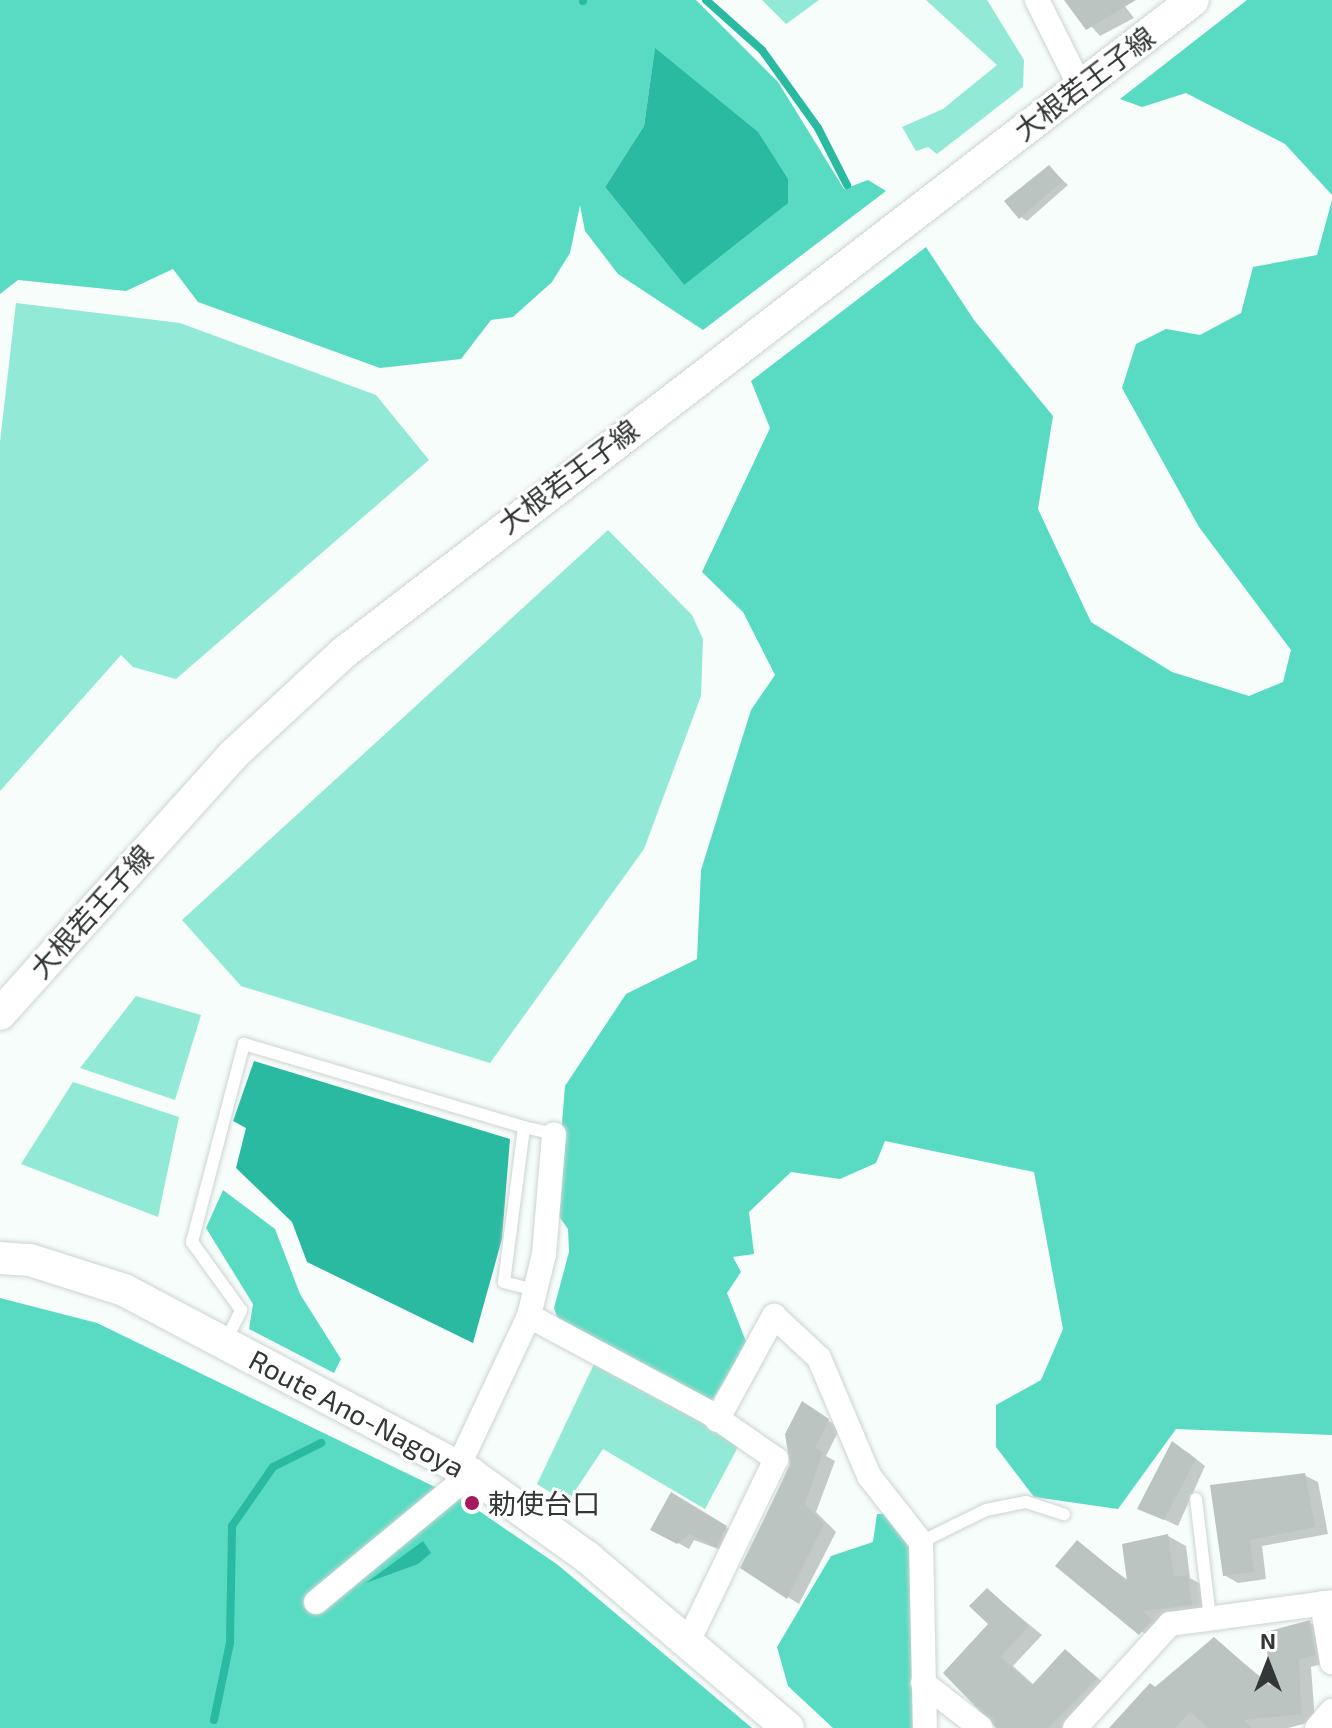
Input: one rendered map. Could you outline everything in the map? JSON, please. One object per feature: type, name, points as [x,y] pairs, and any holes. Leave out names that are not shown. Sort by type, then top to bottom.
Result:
[{"type":"street","points":[[1037,0],[1080,86]]},
{"type":"street","name":"大根若王子線","points":[[0,1014],[233,755],[342,654],[1193,0]]},
{"type":"street","points":[[316,1602],[465,1470],[529,1316],[535,1290],[554,1134]]},
{"type":"street","name":"Route Ano-Nagoya","points":[[0,1258],[30,1260],[124,1290],[465,1470],[587,1557],[788,1728]]},
{"type":"street","points":[[529,1316],[717,1420],[776,1459],[687,1644]]},
{"type":"street","points":[[717,1420],[774,1316],[819,1358],[869,1476],[921,1542],[925,1728]]},
{"type":"street","points":[[1076,1728],[1170,1624],[1327,1602],[1332,1662]]},
{"type":"street","points":[[923,1683],[981,1728]]},
{"type":"street","points":[[1317,1728],[1332,1711]]},
{"type":"lane","points":[[225,1343],[241,1310],[192,1242],[244,1044],[554,1134]]},
{"type":"lane","points":[[524,1127],[504,1282],[535,1290]]},
{"type":"lane","points":[[1196,1499],[1210,1619]]},
{"type":"lane","points":[[921,1542],[986,1510],[1026,1502],[1064,1514]]},
{"type":"shaded area","points":[[0,0],[696,0],[778,82],[844,189],[868,180],[886,191],[703,330],[618,274],[585,231],[580,205],[570,253],[552,282],[513,317],[491,320],[461,359],[380,368],[198,302],[173,269],[126,291],[18,280],[0,294]],"holes":[[[655,49],[684,285],[605,187],[644,126]]]},
{"type":"shaded area","points":[[762,0],[819,0],[786,24]]},
{"type":"shaded area","points":[[926,0],[987,0],[1024,60],[1023,87],[937,154],[928,147],[916,151],[902,127],[943,109],[997,65]]},
{"type":"shaded area","points":[[1247,0],[1332,0],[1332,195],[1285,144],[1186,93],[1142,107],[1120,99]]},
{"type":"shaded area","points":[[655,48],[758,132],[788,179],[788,203],[684,285],[605,187],[644,126]]},
{"type":"shaded area","points":[[1332,200],[1332,1435],[1176,1429],[1118,1509],[1034,1497],[996,1447],[996,1405],[1041,1380],[1063,1329],[1034,1172],[885,1141],[876,1163],[840,1179],[791,1172],[749,1212],[754,1254],[733,1257],[741,1272],[727,1293],[747,1344],[711,1402],[559,1322],[554,1308],[569,1252],[568,1229],[555,1211],[565,1086],[626,994],[697,959],[701,870],[751,710],[775,675],[743,612],[702,572],[770,428],[751,381],[926,247],[974,320],[1053,416],[1038,509],[1091,622],[1172,672],[1249,696],[1283,682],[1291,650],[1199,527],[1122,388],[1136,344],[1166,329],[1200,335],[1241,313],[1253,267],[1317,255]]},
{"type":"shaded area","points":[[16,303],[180,323],[376,395],[429,460],[176,679],[133,667],[121,655],[0,791],[0,442]]},
{"type":"shaded area","points":[[608,530],[692,615],[703,639],[701,696],[644,849],[490,1063],[241,986],[182,920]]},
{"type":"shaded area","points":[[136,996],[201,1015],[175,1100],[80,1068]]},
{"type":"shaded area","points":[[254,1061],[510,1139],[502,1239],[473,1343],[307,1262],[292,1222],[236,1168],[246,1128],[233,1121]]},
{"type":"shaded area","points":[[73,1082],[179,1117],[158,1217],[21,1164]]},
{"type":"shaded area","points":[[223,1190],[275,1229],[300,1294],[341,1359],[334,1373],[249,1329],[253,1304],[206,1228]]},
{"type":"shaded area","points":[[0,1298],[97,1323],[466,1502],[558,1565],[752,1728],[0,1728]]},
{"type":"shaded area","points":[[595,1362],[705,1420],[738,1447],[705,1509],[603,1449],[567,1503],[537,1484]]},
{"type":"shaded area","points":[[877,1514],[888,1514],[914,1544],[915,1728],[833,1728],[788,1686],[777,1647],[831,1556],[873,1542]]},
{"type":"shaded area","points":[[423,1541],[431,1553],[418,1564],[366,1583]]},
{"type":"building","points":[[1064,0],[1136,0],[1086,30]]},
{"type":"building","points":[[1049,165],[1063,181],[1019,219],[1004,201]]},
{"type":"building","points":[[802,1401],[829,1419],[815,1448],[823,1452],[805,1504],[824,1524],[787,1599],[740,1568],[790,1466],[785,1434]]},
{"type":"building","points":[[1172,1441],[1196,1459],[1164,1520],[1137,1509]]},
{"type":"building","points":[[1305,1473],[1315,1527],[1250,1540],[1254,1572],[1223,1576],[1210,1485]]},
{"type":"building","points":[[671,1492],[727,1526],[717,1548],[690,1534],[677,1544],[650,1530]]},
{"type":"building","points":[[1168,1534],[1174,1577],[1188,1575],[1192,1605],[1142,1611],[1152,1620],[1139,1635],[1055,1566],[1077,1540],[1127,1581],[1122,1544]]},
{"type":"building","points":[[987,1588],[1029,1626],[1000,1657],[1032,1685],[1065,1649],[1097,1678],[1048,1728],[996,1728],[943,1673],[988,1624],[969,1606]]},
{"type":"building","points":[[1310,1620],[1316,1655],[1299,1660],[1302,1714],[1244,1720],[1252,1728],[1209,1728],[1190,1712],[1175,1728],[1109,1728],[1150,1683],[1155,1687],[1214,1637],[1271,1687],[1265,1632]]},
{"type":"waterway","points":[[706,0],[762,50],[818,128],[847,185]]},
{"type":"waterway","points":[[214,1720],[230,1643],[232,1526],[273,1467],[321,1443]]},
{"type":"place","name":"勅使台口","points":[[472,1503]]}]
